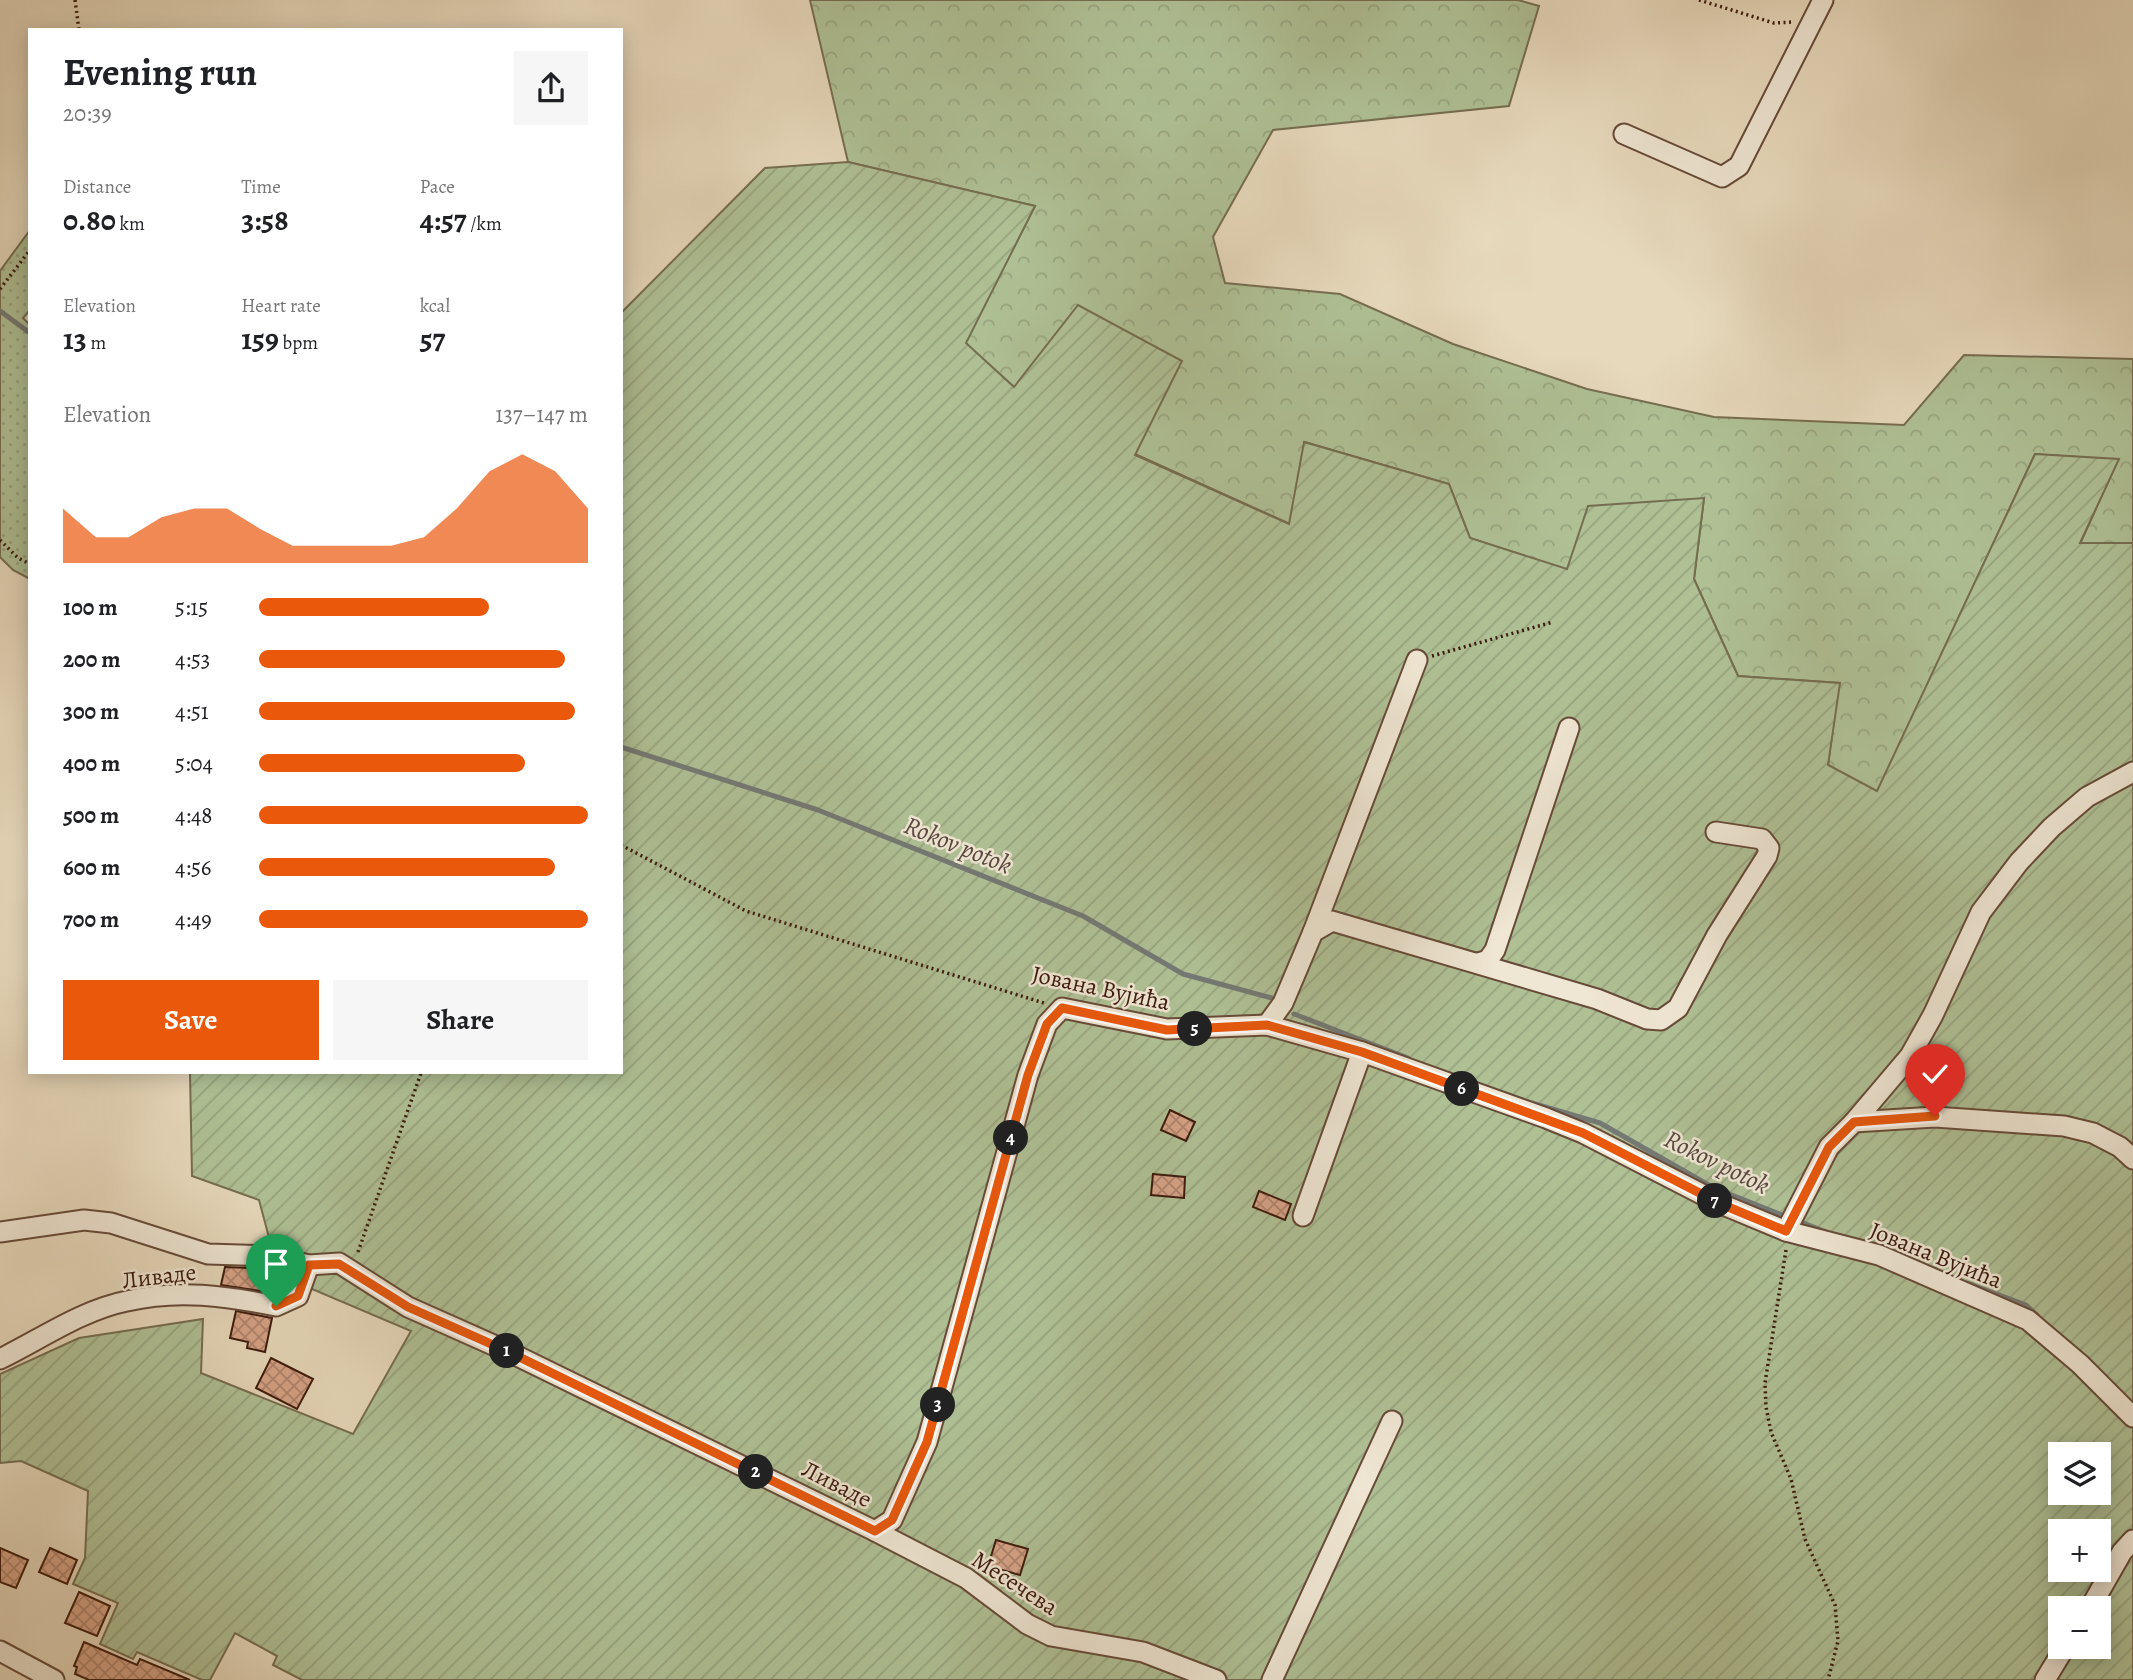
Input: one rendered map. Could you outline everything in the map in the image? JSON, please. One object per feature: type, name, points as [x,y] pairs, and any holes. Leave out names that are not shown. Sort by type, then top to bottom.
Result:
[{"type":"street","points":[[1624,134],[1722,177],[1740,166],[1819,5]]},
{"type":"street","points":[[1267,1025],[1283,1003],[1417,660]]},
{"type":"street","points":[[1478,963],[1488,960],[1495,950],[1569,728]]},
{"type":"street","points":[[1789,1221],[1829,1147],[1910,1056],[1933,1015],[1981,912],[2019,862],[2052,827],[2087,797],[2133,772]]},
{"type":"street","points":[[1312,932],[1332,921],[1344,922],[1597,999],[1647,1019],[1661,1020],[1678,1007],[1717,935],[1767,856],[1769,848],[1762,839],[1716,832]]},
{"type":"street","name":"Јована Вујића","points":[[1062,1008],[1167,1030],[1267,1025],[1362,1052],[1583,1133],[1721,1204],[1789,1221],[1879,1255],[2028,1320],[2080,1364],[2133,1417]]},
{"type":"street","name":"Ливаде","points":[[0,1233],[54,1222],[84,1220],[111,1223],[208,1254],[269,1256],[309,1265],[339,1264],[408,1307],[509,1352],[875,1531],[892,1520],[927,1442],[1028,1075],[1047,1024],[1062,1008]]},
{"type":"street","points":[[1303,1216],[1362,1052]]},
{"type":"street","points":[[1854,1122],[1935,1116],[2064,1126],[2093,1133],[2120,1147],[2133,1159]]},
{"type":"street","name":"Ливаде","points":[[0,1359],[82,1317],[126,1301],[201,1293],[276,1306],[287,1303],[298,1296],[309,1265]]},
{"type":"street","points":[[1272,1680],[1392,1421]]},
{"type":"street","name":"Месечева","points":[[875,1531],[966,1578],[1027,1624],[1051,1636],[1143,1653],[1216,1680]]},
{"type":"street","points":[[2097,1596],[2122,1552],[2133,1540]]},
{"type":"street","points":[[0,1651],[54,1680]]},
{"type":"street","points":[[2045,1680],[2058,1659]]},
{"type":"path","points":[[75,0],[79,28]]},
{"type":"path","points":[[1699,0],[1774,23],[1799,21],[1819,5]]},
{"type":"path","points":[[0,289],[28,253]]},
{"type":"path","points":[[0,540],[18,558],[28,563]]},
{"type":"path","points":[[1417,660],[1553,622]]},
{"type":"path","name":"Јована Вујића","points":[[623,846],[746,911],[1062,1008]]},
{"type":"path","points":[[352,1270],[421,1074]]},
{"type":"path","points":[[1789,1221],[1787,1252],[1765,1383],[1766,1407],[1771,1432],[1791,1479],[1805,1539],[1835,1605],[1838,1641],[1828,1680]]},
{"type":"green space","points":[[810,0],[1518,0],[1539,6],[1509,106],[1273,130],[1213,237],[1225,283],[1340,294],[1453,344],[1587,389],[1714,417],[1904,425],[1964,355],[2133,359],[2133,543],[2080,544],[2118,460],[2035,454],[1877,792],[1828,765],[1839,683],[1738,676],[1694,579],[1704,498],[1567,570],[1470,538],[1449,484],[1305,442],[1290,524],[1135,454],[1014,387],[965,343],[1035,206],[848,162]]},
{"type":"green space","points":[[848,162],[1035,206],[966,343],[1014,387],[1078,305],[1182,361],[1135,455],[1289,524],[1304,442],[1449,484],[1470,538],[1567,569],[1588,506],[1704,498],[1694,579],[1738,676],[1840,683],[1828,765],[1877,791],[2035,454],[2119,459],[2080,543],[2133,543],[2133,1680],[302,1680],[273,1665],[277,1656],[235,1633],[210,1680],[202,1680],[137,1652],[133,1659],[100,1644],[118,1603],[73,1584],[85,1558],[88,1491],[21,1461],[0,1463],[0,1374],[79,1338],[203,1319],[201,1373],[353,1434],[411,1331],[279,1275],[259,1200],[192,1176],[190,1074],[623,1074],[623,311],[765,168]]},
{"type":"green space","points":[[28,233],[28,312],[23,318],[28,323],[28,578],[13,570],[0,557],[0,271]]},
{"type":"building","points":[[1170,1110],[1195,1122],[1186,1141],[1161,1130]]},
{"type":"building","points":[[1153,1174],[1185,1177],[1184,1198],[1151,1195]]},
{"type":"building","points":[[1259,1191],[1291,1204],[1285,1220],[1253,1207]]},
{"type":"building","points":[[225,1267],[271,1269],[267,1292],[221,1285]]},
{"type":"building","points":[[236,1311],[272,1318],[265,1352],[247,1348],[248,1342],[230,1338]]},
{"type":"building","points":[[271,1358],[313,1379],[297,1409],[256,1388]]},
{"type":"building","points":[[996,1540],[1028,1549],[1020,1575],[988,1566]]},
{"type":"building","points":[[0,1548],[28,1560],[16,1588],[0,1582]]},
{"type":"building","points":[[50,1548],[77,1560],[67,1584],[39,1572]]},
{"type":"building","points":[[79,1592],[110,1606],[97,1636],[65,1623]]},
{"type":"building","points":[[84,1642],[137,1665],[140,1659],[190,1680],[89,1680],[75,1674],[77,1667],[74,1666]]},
{"type":"waterway","name":"Rokov potok","points":[[0,311],[28,332]]},
{"type":"waterway","name":"Rokov potok","points":[[623,748],[818,810],[1083,916],[1183,974],[1272,998]]},
{"type":"waterway","name":"Rokov potok","points":[[1294,1014],[1408,1058]]},
{"type":"waterway","name":"Rokov potok","points":[[1522,1100],[1600,1123],[1714,1188],[1787,1217]]},
{"type":"waterway","name":"Rokov potok","points":[[1796,1220],[1826,1232]]},
{"type":"waterway","name":"Rokov potok","points":[[1967,1283],[2026,1305],[2037,1315]]},
{"type":"route","points":[[276,1306],[298,1296],[309,1265],[339,1264],[408,1307],[509,1352],[875,1531],[892,1520],[905,1497],[927,1442],[1038,1042],[1047,1024],[1062,1008],[1167,1030],[1267,1025],[1362,1052],[1583,1133],[1721,1204],[1786,1231],[1795,1208],[1829,1147],[1854,1122],[1935,1116]]}]
